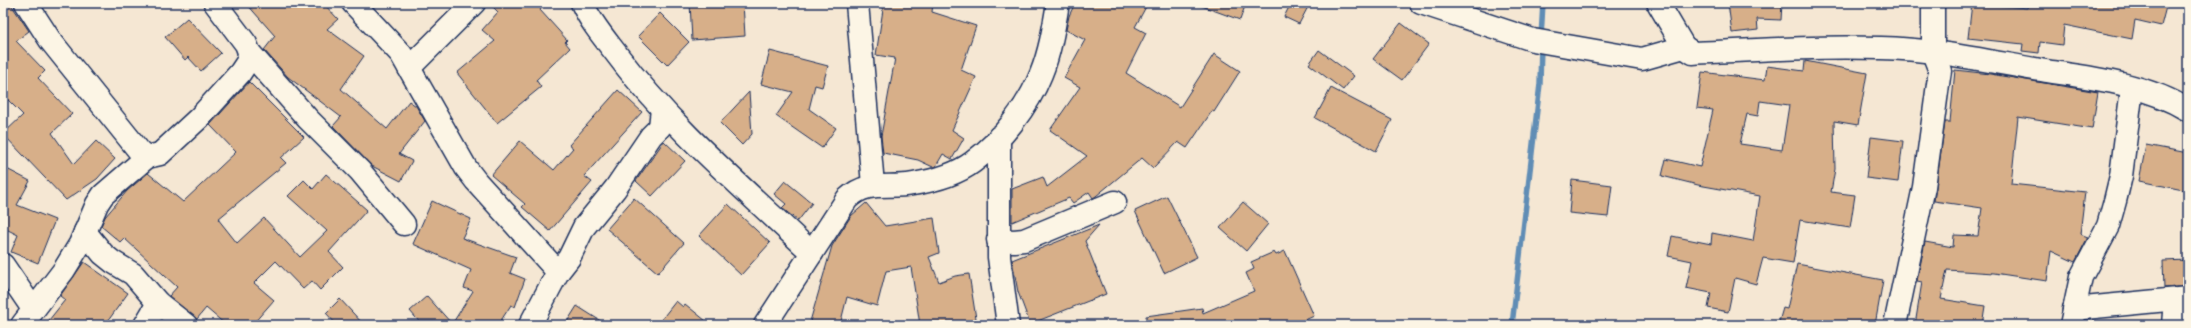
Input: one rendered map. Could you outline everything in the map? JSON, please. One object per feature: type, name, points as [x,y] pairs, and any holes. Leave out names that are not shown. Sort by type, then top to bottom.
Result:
[{"type":"street","points":[[26,3],[50,40],[140,152],[147,157]]},
{"type":"street","points":[[215,3],[246,44],[249,52],[308,119],[360,170],[404,224]]},
{"type":"street","points":[[353,3],[401,54],[466,168],[558,272]]},
{"type":"street","points":[[409,68],[474,3]]},
{"type":"street","points":[[582,3],[594,24],[637,81],[662,109],[812,253]]},
{"type":"street","points":[[857,3],[872,185]]},
{"type":"street","points":[[765,325],[847,199],[856,190],[872,185],[912,184],[947,175],[972,163],[999,138],[1028,101],[1042,73],[1052,38],[1058,3]]},
{"type":"street","points":[[1421,3],[1533,40],[1642,59],[1684,48]]},
{"type":"street","points":[[1658,3],[1684,48],[1693,53],[1882,48],[1933,53],[2081,75],[2158,96],[2188,110]]},
{"type":"street","points":[[1895,325],[1924,187],[1940,71],[1933,53],[1933,3]]},
{"type":"street","points":[[3,265],[27,317],[64,270],[103,195],[147,157],[160,154],[200,117],[240,73],[248,61],[249,52]]},
{"type":"street","points":[[2132,88],[2121,176],[2115,201],[2108,226],[2081,278],[2072,317],[2182,299],[2173,325]]},
{"type":"street","points":[[530,325],[558,272],[569,258],[584,226],[616,188],[651,136],[660,127],[662,109]]},
{"type":"street","points":[[999,138],[998,240],[1002,288],[1008,325]]},
{"type":"street","points":[[998,240],[1024,240],[1115,202]]},
{"type":"street","points":[[85,232],[103,254],[133,274],[158,303],[186,325]]},
{"type":"street","points":[[144,325],[158,303]]},
{"type":"building","points":[[3,3],[10,3],[29,31],[16,41],[45,71],[38,78],[72,114],[52,133],[74,164],[96,141],[115,159],[97,179],[66,200],[3,134],[23,115],[3,95]]},
{"type":"building","points":[[246,3],[323,3],[338,19],[327,29],[364,56],[341,89],[387,129],[409,101],[416,106],[425,121],[399,154],[412,161],[401,181],[372,166],[333,126],[341,117],[288,77],[264,50],[275,36]]},
{"type":"building","points":[[489,3],[546,3],[540,10],[567,40],[565,42],[570,48],[536,80],[541,87],[497,123],[457,73],[495,41],[482,30],[498,12]]},
{"type":"building","points":[[690,3],[743,3],[745,36],[692,40]]},
{"type":"building","points":[[884,3],[933,3],[932,12],[976,26],[961,70],[976,77],[952,130],[964,138],[952,159],[943,154],[936,166],[933,167],[918,160],[883,153],[881,136],[895,58],[876,55]]},
{"type":"building","points":[[1075,3],[1148,3],[1135,27],[1146,33],[1126,73],[1180,107],[1214,54],[1240,71],[1214,112],[1212,111],[1187,148],[1178,142],[1153,168],[1142,158],[1093,198],[1089,192],[1073,203],[1069,198],[1012,222],[1012,189],[1043,177],[1047,187],[1087,156],[1050,130],[1080,87],[1064,78],[1085,40],[1066,30],[1069,16]]},
{"type":"building","points":[[1199,3],[1237,3],[1245,6],[1240,20],[1199,5]]},
{"type":"building","points":[[1291,3],[1310,3],[1299,24],[1284,17]]},
{"type":"building","points":[[1728,3],[1782,3],[1781,20],[1757,19],[1758,30],[1732,33]]},
{"type":"building","points":[[1972,3],[2027,8],[2028,3],[2167,3],[2161,26],[2135,20],[2132,39],[2064,25],[2062,45],[2040,42],[2039,53],[2022,51],[2023,44],[1968,38]]},
{"type":"building","points":[[660,13],[689,42],[667,65],[638,36]]},
{"type":"building","points":[[187,18],[221,53],[201,71],[188,57],[185,60],[165,37]]},
{"type":"building","points":[[1401,23],[1429,44],[1402,80],[1373,59]]},
{"type":"building","points":[[1319,50],[1354,76],[1343,90],[1309,64]]},
{"type":"building","points":[[770,51],[828,66],[822,87],[815,85],[809,109],[836,128],[822,148],[776,116],[793,92],[761,84]]},
{"type":"building","points":[[1805,61],[1867,73],[1858,125],[1834,121],[1835,169],[1831,192],[1855,195],[1850,228],[1800,220],[1793,263],[1763,258],[1756,284],[1735,278],[1728,312],[1708,308],[1711,293],[1686,288],[1692,261],[1668,256],[1672,236],[1711,244],[1712,233],[1753,241],[1760,196],[1698,185],[1662,176],[1666,159],[1700,167],[1713,110],[1697,108],[1702,72],[1765,80],[1767,66],[1804,71]],"holes":[[[1760,101],[1789,105],[1782,150],[1740,144],[1747,114],[1758,116]]]},
{"type":"building","points":[[1955,70],[1990,74],[2098,92],[2092,129],[2018,117],[2011,184],[2085,192],[2080,234],[2088,237],[2075,262],[2051,251],[2047,281],[1994,273],[1947,270],[1941,299],[1985,306],[1982,325],[1915,325],[1922,282],[1917,281],[1925,242],[1953,247],[1954,235],[1978,236],[1982,208],[1934,201],[1945,122],[1950,122]]},
{"type":"building","points":[[249,82],[304,137],[281,158],[286,163],[218,219],[237,243],[264,218],[300,257],[327,231],[288,196],[304,180],[313,189],[326,174],[367,210],[329,252],[343,267],[320,290],[312,281],[303,289],[276,261],[254,283],[274,300],[252,325],[226,325],[206,308],[197,319],[169,296],[177,287],[124,238],[120,242],[101,226],[105,217],[127,191],[148,173],[183,202],[236,152],[210,125]]},
{"type":"building","points":[[1331,88],[1392,120],[1376,151],[1315,118]]},
{"type":"building","points":[[618,90],[642,112],[584,176],[592,182],[550,231],[522,207],[525,204],[491,175],[520,141],[554,170],[573,148],[569,145]]},
{"type":"building","points":[[749,92],[752,134],[742,145],[720,123]]},
{"type":"building","points":[[1871,137],[1903,141],[1898,182],[1866,178]]},
{"type":"building","points":[[664,141],[685,161],[652,196],[636,181]]},
{"type":"building","points":[[2146,145],[2188,153],[2188,191],[2139,181]]},
{"type":"building","points":[[3,167],[30,181],[17,205],[55,220],[38,263],[11,252],[18,235],[4,228],[3,230]]},
{"type":"building","points":[[1572,180],[1612,185],[1608,217],[1569,213]]},
{"type":"building","points":[[785,181],[812,203],[798,221],[782,208],[786,204],[774,194]]},
{"type":"building","points":[[1167,196],[1197,257],[1164,273],[1135,211]]},
{"type":"building","points":[[634,198],[684,243],[658,273],[607,229]]},
{"type":"building","points":[[432,201],[471,219],[462,238],[516,257],[510,273],[525,279],[515,307],[511,305],[498,325],[422,325],[410,311],[427,296],[452,324],[473,291],[464,288],[471,270],[413,244]]},
{"type":"building","points":[[1243,202],[1268,224],[1246,251],[1220,228]]},
{"type":"building","points":[[866,203],[885,226],[934,218],[939,253],[929,257],[939,282],[955,276],[969,274],[977,325],[920,325],[911,267],[886,271],[877,306],[847,297],[840,325],[809,325],[832,246],[851,216]]},
{"type":"building","points":[[728,204],[770,243],[741,275],[699,236]]},
{"type":"building","points":[[1099,225],[1085,241],[1106,294],[1030,324],[1018,292],[1012,260]]},
{"type":"building","points":[[1285,251],[1314,316],[1294,325],[1146,325],[1146,316],[1202,308],[1203,313],[1254,291],[1246,273],[1254,269],[1251,262],[1274,252],[1276,255]]},
{"type":"building","points":[[2188,260],[2188,286],[2164,288],[2163,261]]},
{"type":"building","points":[[84,262],[128,293],[105,325],[45,325],[65,300],[60,296]]},
{"type":"building","points":[[1797,264],[1883,280],[1875,325],[1778,325],[1783,308],[1787,309]]},
{"type":"building","points":[[340,299],[364,325],[337,325],[326,313]]},
{"type":"building","points":[[676,301],[683,307],[685,304],[711,325],[657,325]]},
{"type":"building","points":[[577,306],[607,325],[565,325]]},
{"type":"waterway","points":[[1541,37],[1543,3]]},
{"type":"waterway","points":[[1512,325],[1540,84],[1541,45]]}]
